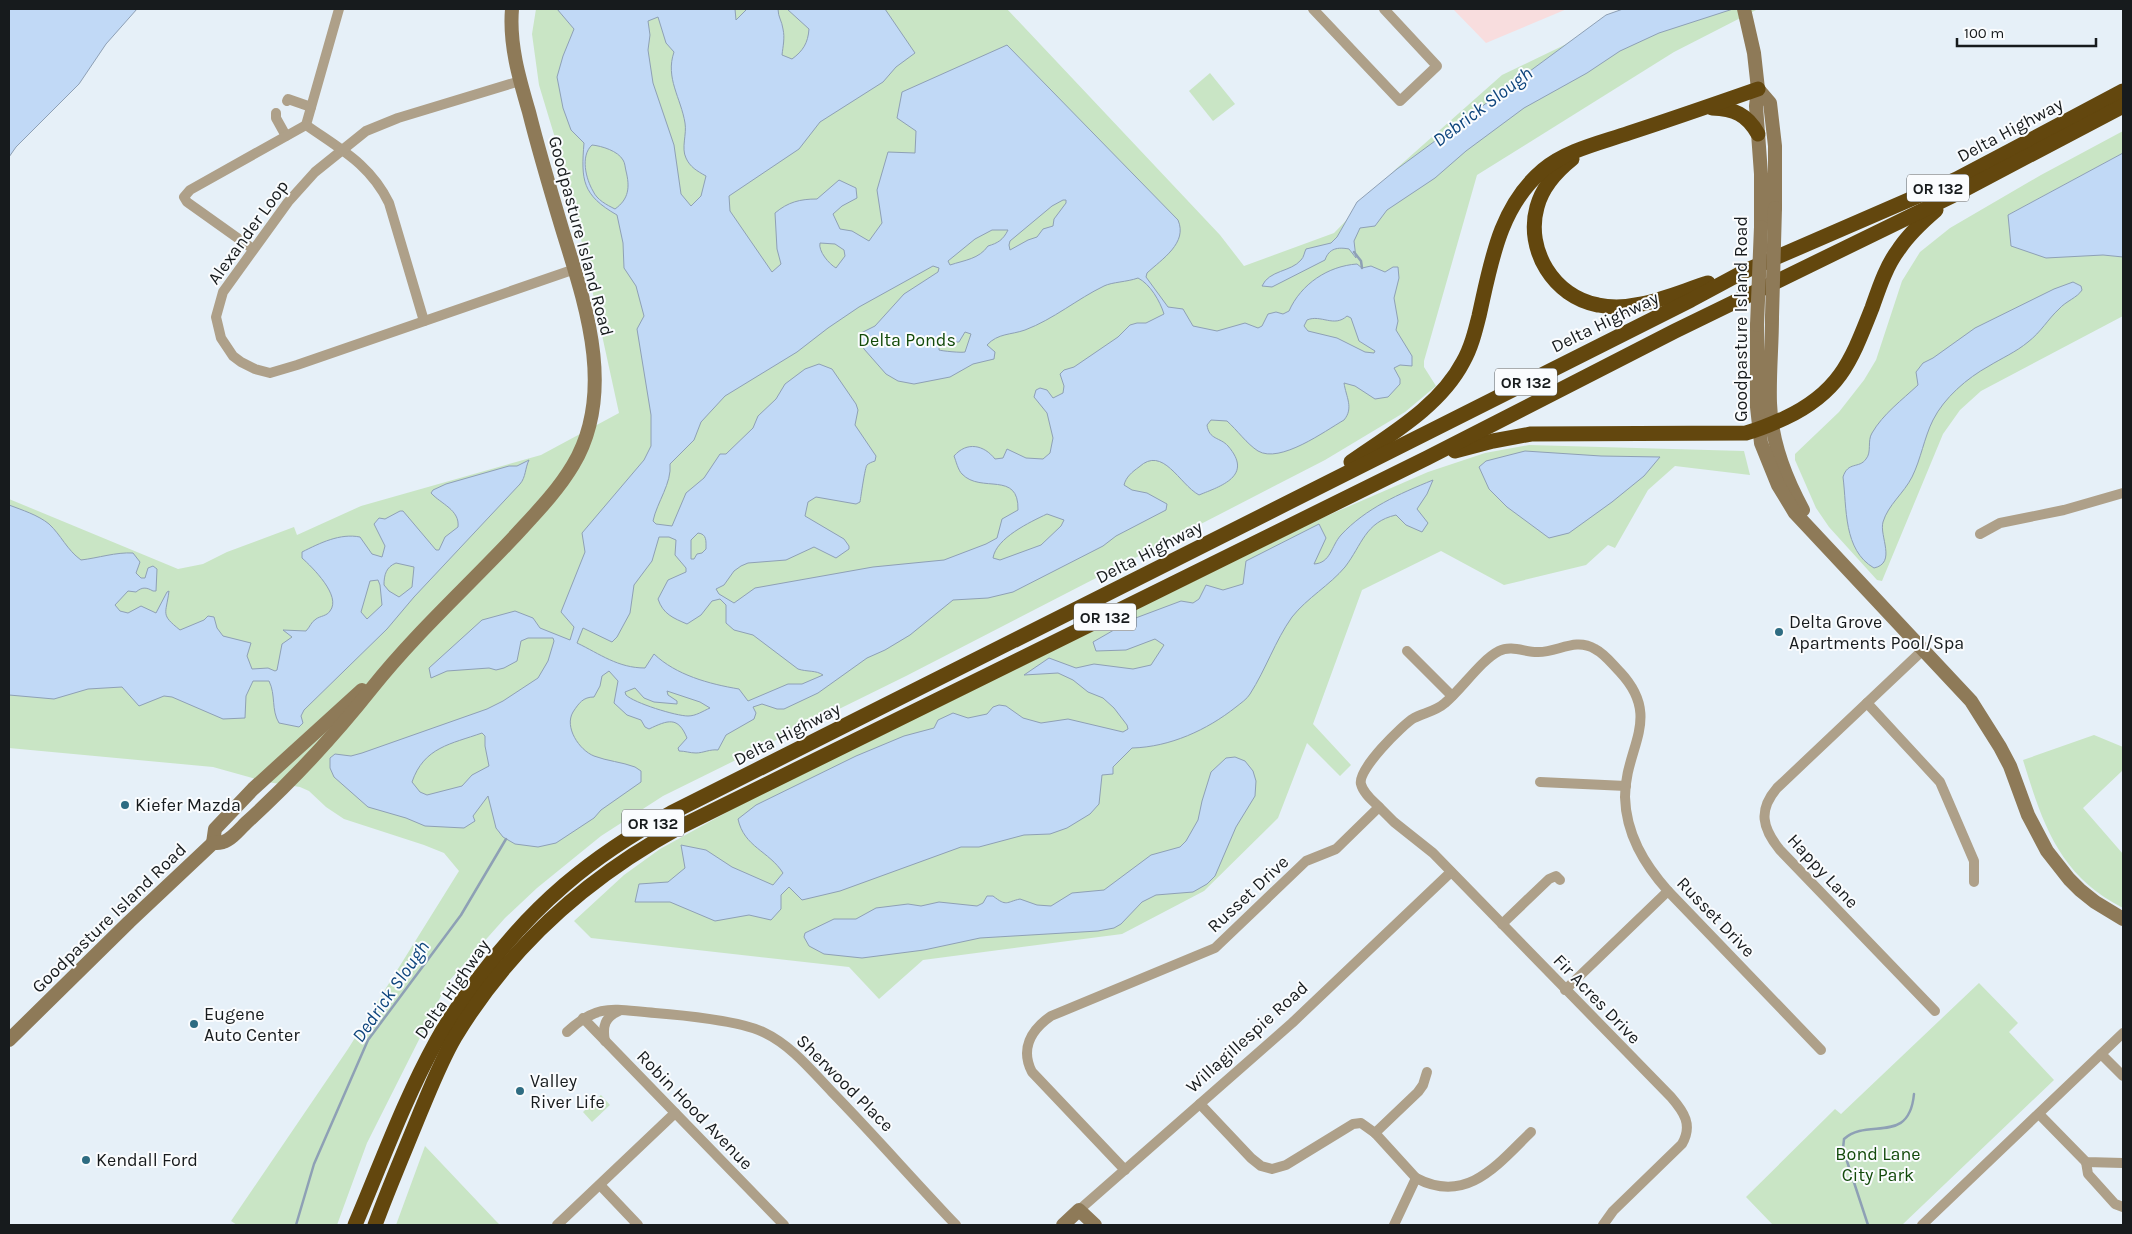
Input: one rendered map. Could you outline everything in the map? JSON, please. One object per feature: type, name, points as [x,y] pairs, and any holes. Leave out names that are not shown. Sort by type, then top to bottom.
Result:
[{"type":"highway","points":[[1307,494],[1425,408],[1455,376],[1464,361],[1476,330],[1497,241],[1510,208],[1524,188],[1544,169],[1562,157],[1758,89]]},
{"type":"highway","name":"Delta Highway","points":[[355,1225],[421,1070],[444,1028],[483,973],[524,923],[555,892],[585,867],[618,844],[670,813],[1307,494],[1745,271],[1940,187],[2123,92]]},
{"type":"highway","name":"Delta Highway","points":[[375,1225],[390,1184],[434,1080],[455,1037],[492,984],[534,935],[571,899],[630,856],[680,827],[1427,458],[1675,331],[1954,196],[2123,106]]},
{"type":"highway","points":[[1705,107],[1728,108],[1736,111],[1750,122],[1758,134]]},
{"type":"highway","points":[[1589,147],[1567,163],[1551,180],[1541,196],[1535,215],[1534,238],[1540,256],[1554,280],[1566,290],[1581,300],[1596,305],[1631,306],[1745,271]]},
{"type":"highway","points":[[1427,458],[1493,441],[1531,434],[1746,433],[1766,427],[1805,409],[1840,377],[1852,357],[1881,284],[1898,249],[1918,225],[1954,196]]},
{"type":"main road","name":"Goodpasture Island Road","points":[[213,843],[225,842],[309,762],[388,668],[544,505],[564,480],[585,442],[594,402],[594,362],[586,314],[575,269],[540,156],[520,81],[512,42],[512,9]]},
{"type":"main road","name":"Goodpasture Island Road","points":[[1744,9],[1758,89],[1756,106],[1761,174],[1761,227],[1757,325],[1757,407],[1766,427]]},
{"type":"main road","name":"Goodpasture Island Road","points":[[1758,89],[1770,103],[1775,146],[1770,403],[1766,427],[1760,443],[1778,485],[1795,513],[1815,532],[1971,701],[2000,747],[2010,766],[2028,815],[2047,852],[2059,868],[2080,890],[2095,902],[2123,919]]},
{"type":"main road","name":"Goodpasture Island Road","points":[[9,1040],[213,843],[215,829],[253,789],[351,699],[388,668]]},
{"type":"main road","name":"Willagillespie Road","points":[[1063,1225],[1079,1210]]},
{"type":"main road","points":[[1079,1210],[1095,1225]]},
{"type":"street","points":[[254,250],[187,202],[184,197],[190,190],[306,125],[339,9]]},
{"type":"street","points":[[1313,9],[1400,101],[1437,66],[1384,9]]},
{"type":"street","name":"Alexander Loop","points":[[520,81],[379,125],[342,149],[300,187],[223,292],[216,317],[221,338],[227,348],[241,362],[255,369],[270,372],[297,365],[575,269]]},
{"type":"street","points":[[287,100],[311,107]]},
{"type":"street","points":[[276,113],[276,118],[286,136]]},
{"type":"street","points":[[306,125],[360,162],[370,173],[385,196],[424,321]]},
{"type":"street","points":[[1980,534],[2000,523],[2064,510],[2123,493]]},
{"type":"street","name":"Russet Drive","points":[[1125,1170],[1032,1072],[1028,1062],[1027,1049],[1032,1033],[1051,1016],[1215,948],[1306,862],[1336,849],[1379,808],[1361,785],[1360,778],[1365,768],[1408,723],[1439,708],[1491,657],[1505,649],[1539,652],[1576,644],[1596,649],[1628,681],[1639,703],[1641,718],[1640,732],[1630,760],[1626,786],[1626,810],[1634,841],[1648,867],[1668,891],[1821,1050]]},
{"type":"street","name":"Happy Lane","points":[[1923,650],[1773,792],[1765,807],[1765,820],[1770,836],[1780,850],[1935,1011]]},
{"type":"street","points":[[1407,651],[1452,696]]},
{"type":"street","points":[[1867,703],[1940,782],[1974,860],[1974,882]]},
{"type":"street","points":[[1540,782],[1626,786]]},
{"type":"street","name":"Fir Acres Drive","points":[[1379,808],[1429,849],[1452,872],[1671,1097],[1684,1114],[1687,1121],[1686,1137],[1682,1144],[1613,1211],[1602,1225]]},
{"type":"street","name":"Willagillespie Road","points":[[1079,1210],[1292,1023],[1452,872]]},
{"type":"street","points":[[1502,924],[1549,879],[1556,876],[1560,880]]},
{"type":"street","points":[[1565,990],[1668,891]]},
{"type":"street","points":[[606,1041],[605,1022],[612,1014],[620,1010]]},
{"type":"street","name":"Sherwood Place","points":[[567,1032],[583,1018],[599,1011],[620,1010],[665,1014],[756,1029],[776,1039],[790,1049],[894,1156],[956,1225]]},
{"type":"street","name":"Robin Hood Avenue","points":[[583,1018],[781,1224]]},
{"type":"street","points":[[1922,1225],[2123,1033]]},
{"type":"street","points":[[2101,1054],[2123,1076]]},
{"type":"street","points":[[1375,1133],[1418,1092],[1423,1085],[1427,1072]]},
{"type":"street","points":[[1200,1104],[1261,1166],[1272,1169],[1286,1165],[1357,1123],[1364,1124],[1375,1133],[1416,1178],[1435,1184],[1451,1186],[1471,1183],[1491,1170],[1531,1132]]},
{"type":"street","points":[[557,1225],[675,1113]]},
{"type":"street","points":[[2039,1114],[2086,1162],[2088,1174],[2115,1204],[2123,1207]]},
{"type":"street","points":[[2086,1162],[2123,1163]]},
{"type":"street","points":[[1394,1225],[1416,1178]]},
{"type":"street","points":[[600,1185],[638,1225]]},
{"type":"shaded area","points":[[1453,9],[1567,9],[1486,43]]},
{"type":"green space","name":"Delta Ponds","points":[[536,9],[1007,9],[1220,235],[1244,266],[1334,233],[1397,168],[1502,75],[1639,9],[1758,9],[1674,52],[1477,175],[1424,361],[1424,367],[1436,386],[1405,412],[1325,460],[906,676],[663,796],[601,836],[537,888],[505,918],[448,982],[367,1143],[337,1225],[237,1225],[231,1221],[348,1049],[459,871],[444,853],[344,819],[326,807],[309,791],[300,787],[267,782],[213,767],[9,748],[9,499],[178,569],[203,564],[227,552],[294,527],[297,535],[361,506],[541,455],[619,413],[569,184],[539,85],[532,34]]},
{"type":"green space","points":[[1210,73],[1235,104],[1213,121],[1189,91]]},
{"type":"green space","points":[[2123,131],[2123,153],[2008,215],[2103,255],[2123,257],[2123,316],[1981,391],[1960,410],[1943,434],[1882,581],[1877,580],[1829,527],[1816,508],[1795,460],[1795,454],[1839,412],[1864,380],[1876,360],[1902,281],[1920,252],[1950,228],[2041,175]]},
{"type":"green space","points":[[1529,445],[1744,451],[1750,475],[1675,466],[1648,490],[1615,548],[1608,545],[1586,565],[1504,585],[1441,551],[1362,590],[1313,724],[1351,765],[1340,776],[1307,743],[1278,818],[1204,891],[1122,934],[923,960],[879,999],[849,967],[591,938],[574,921],[624,875],[660,849],[740,805],[1322,518],[1428,472],[1485,453]]},
{"type":"green space","points":[[2094,735],[2123,747],[2122,771],[2083,808],[2123,854],[2123,908],[2101,895],[2083,880],[2056,846],[2038,806],[2023,760]]},
{"type":"green space","name":"Bond Lane City Park","points":[[1979,983],[2018,1023],[2009,1032],[2054,1080],[1902,1225],[1773,1225],[1746,1197],[1835,1109],[1841,1114]]},
{"type":"green space","points":[[601,1095],[610,1105],[592,1122],[583,1112]]},
{"type":"green space","points":[[425,1146],[495,1220],[500,1225],[396,1225]]},
{"type":"water","points":[[9,9],[137,9],[106,44],[79,84],[16,147],[9,157]]},
{"type":"water","points":[[557,9],[735,9],[736,20],[747,9],[778,9],[784,32],[782,55],[792,59],[804,46],[809,29],[787,9],[885,9],[915,53],[896,67],[883,82],[820,122],[799,149],[729,196],[730,211],[772,272],[781,264],[777,249],[775,213],[794,202],[817,199],[839,180],[856,188],[857,198],[842,206],[833,214],[840,229],[852,231],[869,241],[882,223],[877,190],[888,152],[915,153],[916,131],[897,118],[902,92],[1007,45],[1178,220],[1180,228],[1177,243],[1147,273],[1146,277],[1168,307],[1183,309],[1193,326],[1217,331],[1245,323],[1258,328],[1262,326],[1268,314],[1276,312],[1283,314],[1289,311],[1294,301],[1308,285],[1336,268],[1357,264],[1362,268],[1371,266],[1385,272],[1393,267],[1398,267],[1399,278],[1394,298],[1398,321],[1396,330],[1412,356],[1412,366],[1400,365],[1394,368],[1400,379],[1400,384],[1388,397],[1375,399],[1355,386],[1344,383],[1349,411],[1344,420],[1290,450],[1267,454],[1258,451],[1227,421],[1211,420],[1207,425],[1208,430],[1212,436],[1228,446],[1235,456],[1238,465],[1232,478],[1225,483],[1199,495],[1163,463],[1148,461],[1132,473],[1124,485],[1132,490],[1147,493],[1167,504],[1166,510],[1116,536],[1103,546],[1013,592],[988,598],[953,600],[910,635],[867,658],[818,693],[784,709],[777,709],[762,704],[753,707],[756,713],[754,719],[726,735],[718,750],[696,753],[679,751],[678,748],[687,738],[684,731],[676,723],[667,722],[649,729],[645,727],[641,720],[627,715],[614,703],[618,681],[609,671],[602,676],[600,686],[594,697],[582,701],[573,712],[570,724],[572,731],[578,743],[588,753],[599,758],[630,765],[641,771],[641,782],[601,810],[594,818],[556,843],[538,847],[515,844],[503,837],[496,828],[488,796],[473,816],[475,821],[464,828],[425,826],[406,818],[368,807],[334,777],[330,768],[330,758],[335,754],[351,756],[362,753],[487,709],[538,678],[548,661],[554,641],[553,638],[528,638],[521,641],[517,661],[496,670],[489,668],[447,671],[431,678],[429,668],[482,620],[515,611],[533,618],[540,628],[570,640],[574,627],[561,612],[585,552],[582,533],[644,460],[651,446],[651,415],[637,329],[644,316],[636,286],[624,268],[623,243],[617,215],[597,201],[586,185],[583,167],[584,143],[571,130],[563,108],[557,77],[574,29]],"holes":[[[658,17],[666,43],[674,52],[671,71],[685,123],[685,154],[692,166],[706,176],[701,196],[691,206],[681,194],[674,145],[653,83],[648,50],[650,35],[648,21]],[[592,145],[609,150],[623,160],[628,187],[626,197],[615,209],[603,202],[595,194],[588,180],[585,161],[588,150]],[[1066,200],[1066,203],[1054,219],[1053,226],[1043,229],[1037,237],[1010,250],[1010,241],[1052,206]],[[992,230],[1008,230],[1000,241],[988,246],[980,254],[950,265],[948,261],[975,239]],[[820,243],[835,244],[844,250],[845,256],[836,268],[830,264],[822,253]],[[933,266],[939,268],[938,272],[904,294],[875,326],[859,334],[864,349],[886,374],[898,381],[914,384],[950,377],[973,364],[994,359],[995,352],[987,345],[991,341],[1000,336],[1020,332],[1036,325],[1094,291],[1111,284],[1138,278],[1147,284],[1154,293],[1164,314],[1146,323],[1130,325],[1118,337],[1074,367],[1064,370],[1060,374],[1064,386],[1063,393],[1053,398],[1047,390],[1040,388],[1036,390],[1034,397],[1047,413],[1053,438],[1050,453],[1043,459],[1026,458],[1007,449],[1003,458],[995,459],[991,454],[975,447],[964,448],[954,456],[958,468],[970,480],[1006,486],[1012,490],[1017,498],[1018,510],[1002,519],[997,538],[944,560],[873,567],[755,588],[734,603],[719,594],[716,589],[724,585],[734,571],[741,566],[748,563],[786,560],[814,547],[836,558],[849,549],[844,539],[805,516],[808,502],[816,497],[856,504],[860,502],[866,467],[875,461],[876,456],[855,425],[858,410],[856,404],[832,369],[819,364],[805,369],[785,384],[776,399],[758,416],[753,428],[726,454],[720,454],[704,478],[686,493],[672,526],[656,524],[653,521],[667,485],[670,464],[694,440],[701,422],[725,396],[797,352],[859,307]],[[1347,316],[1351,318],[1359,341],[1375,351],[1374,353],[1365,352],[1337,338],[1308,331],[1304,326],[1307,320],[1312,319],[1337,321]],[[965,332],[971,334],[965,352],[939,350],[943,342],[959,342]],[[1047,514],[1064,520],[1061,526],[1041,545],[1000,560],[993,558],[1000,544],[1023,526]],[[698,533],[705,538],[706,549],[702,553],[697,554],[694,559],[691,559],[691,540]],[[659,537],[669,537],[676,540],[675,555],[686,568],[686,572],[668,580],[658,599],[666,612],[687,624],[701,615],[712,601],[720,599],[726,605],[726,623],[734,630],[753,635],[798,669],[817,672],[823,675],[802,684],[788,684],[748,701],[739,689],[694,678],[672,668],[654,654],[645,668],[626,666],[577,643],[583,628],[612,642],[617,637],[630,613],[634,585],[652,561]],[[635,688],[644,698],[654,702],[677,704],[677,701],[668,695],[667,691],[700,702],[710,708],[688,716],[674,714],[630,698],[625,692]],[[482,733],[485,736],[489,766],[472,775],[462,786],[427,795],[420,792],[412,782],[417,770],[431,754],[449,744]]]},
{"type":"water","points":[[1623,9],[1733,9],[1659,33],[1620,51],[1587,73],[1524,108],[1466,151],[1435,178],[1387,210],[1375,226],[1360,228],[1354,241],[1356,258],[1349,249],[1334,249],[1325,260],[1272,287],[1262,286],[1270,277],[1297,264],[1302,259],[1306,249],[1331,243],[1337,237],[1357,202],[1397,169],[1606,15]]},
{"type":"water","points":[[2123,153],[2123,257],[2103,255],[2046,258],[2011,246],[2008,215]]},
{"type":"water","points":[[2073,282],[2081,286],[2082,290],[2080,293],[2062,306],[2037,334],[2014,352],[1981,371],[1943,404],[1930,427],[1912,477],[1885,516],[1882,528],[1886,548],[1885,561],[1874,568],[1857,551],[1852,539],[1846,515],[1843,477],[1848,469],[1860,464],[1868,456],[1870,439],[1876,426],[1918,385],[1916,372],[1923,363],[1975,328],[2054,289]]},
{"type":"water","points":[[1525,451],[1601,456],[1660,457],[1644,476],[1612,502],[1569,533],[1549,538],[1507,507],[1489,489],[1479,467],[1486,461]]},
{"type":"water","points":[[529,460],[520,484],[414,597],[387,629],[304,710],[301,716],[303,723],[299,727],[279,723],[275,713],[269,681],[253,681],[246,696],[245,718],[223,719],[172,697],[164,696],[139,706],[122,687],[88,689],[54,699],[9,695],[9,505],[35,515],[49,524],[81,560],[114,554],[133,553],[140,562],[136,573],[141,578],[145,578],[148,568],[153,566],[157,569],[156,591],[144,588],[136,592],[128,591],[115,605],[120,611],[128,613],[141,606],[156,613],[169,591],[166,614],[169,621],[180,630],[204,620],[208,616],[214,617],[217,628],[223,636],[251,643],[247,656],[252,669],[268,668],[275,671],[277,670],[282,644],[292,637],[283,630],[306,631],[314,620],[329,613],[333,605],[329,590],[302,558],[302,552],[330,540],[353,536],[360,537],[372,554],[382,557],[385,546],[374,524],[379,518],[385,519],[400,511],[403,511],[436,550],[439,550],[445,537],[458,527],[458,521],[453,512],[431,493],[433,490],[446,484],[509,466],[517,466]],"holes":[[[396,563],[414,567],[412,587],[399,597],[389,591],[384,585],[386,572]],[[378,580],[382,605],[367,619],[361,612],[370,581]]]},
{"type":"water","points":[[1433,480],[1427,494],[1417,509],[1428,523],[1422,532],[1406,525],[1396,515],[1377,523],[1365,535],[1345,567],[1292,617],[1246,699],[1213,723],[1187,736],[1174,741],[1132,748],[1113,767],[1113,774],[1102,775],[1099,804],[1090,814],[1067,828],[1050,834],[1024,835],[979,847],[961,847],[840,891],[802,900],[789,887],[781,895],[781,909],[771,920],[749,915],[715,921],[670,902],[635,902],[639,884],[668,882],[685,868],[681,845],[706,850],[732,867],[773,885],[783,873],[771,859],[751,843],[741,828],[738,819],[756,805],[856,756],[904,736],[934,728],[938,720],[953,713],[968,718],[987,714],[993,707],[999,705],[1006,706],[1023,718],[1041,723],[1068,719],[1123,732],[1128,729],[1127,725],[1114,708],[1103,698],[1088,692],[1073,680],[1058,673],[1024,675],[1049,658],[1076,668],[1094,664],[1133,669],[1151,665],[1164,645],[1155,639],[1126,650],[1096,651],[1093,642],[1133,619],[1181,601],[1193,603],[1199,599],[1206,585],[1223,590],[1243,584],[1246,561],[1319,524],[1326,538],[1314,564],[1320,563],[1327,557],[1341,535],[1361,517],[1396,496]]},
{"type":"water","points":[[1235,757],[1245,761],[1253,771],[1256,781],[1255,796],[1236,827],[1215,876],[1207,884],[1193,892],[1156,895],[1142,902],[1121,924],[1114,928],[1098,931],[980,938],[924,950],[862,958],[824,954],[809,946],[804,937],[805,933],[834,919],[856,919],[876,908],[908,904],[921,906],[939,902],[977,906],[983,903],[987,896],[993,896],[1004,903],[1020,899],[1037,905],[1051,906],[1072,893],[1104,890],[1151,855],[1180,847],[1186,841],[1198,820],[1211,772],[1226,758]]},
{"type":"waterway","name":"Debrick Slough","points":[[1354,252],[1361,261],[1362,268]]},
{"type":"waterway","name":"Dedrick Slough","points":[[296,1225],[314,1164],[368,1040],[461,915],[506,839]]},
{"type":"waterway","points":[[1868,1225],[1843,1149],[1844,1139],[1854,1133],[1886,1128],[1904,1120],[1911,1110],[1914,1094]]},
{"type":"place","name":"Delta Grove Apartments Pool/Spa","points":[[1779,632]]},
{"type":"place","name":"Kiefer Mazda","points":[[125,805]]},
{"type":"place","name":"Eugene Auto Center","points":[[194,1024]]},
{"type":"place","name":"Valley River Life","points":[[520,1091]]},
{"type":"place","name":"Kendall Ford","points":[[86,1160]]}]
